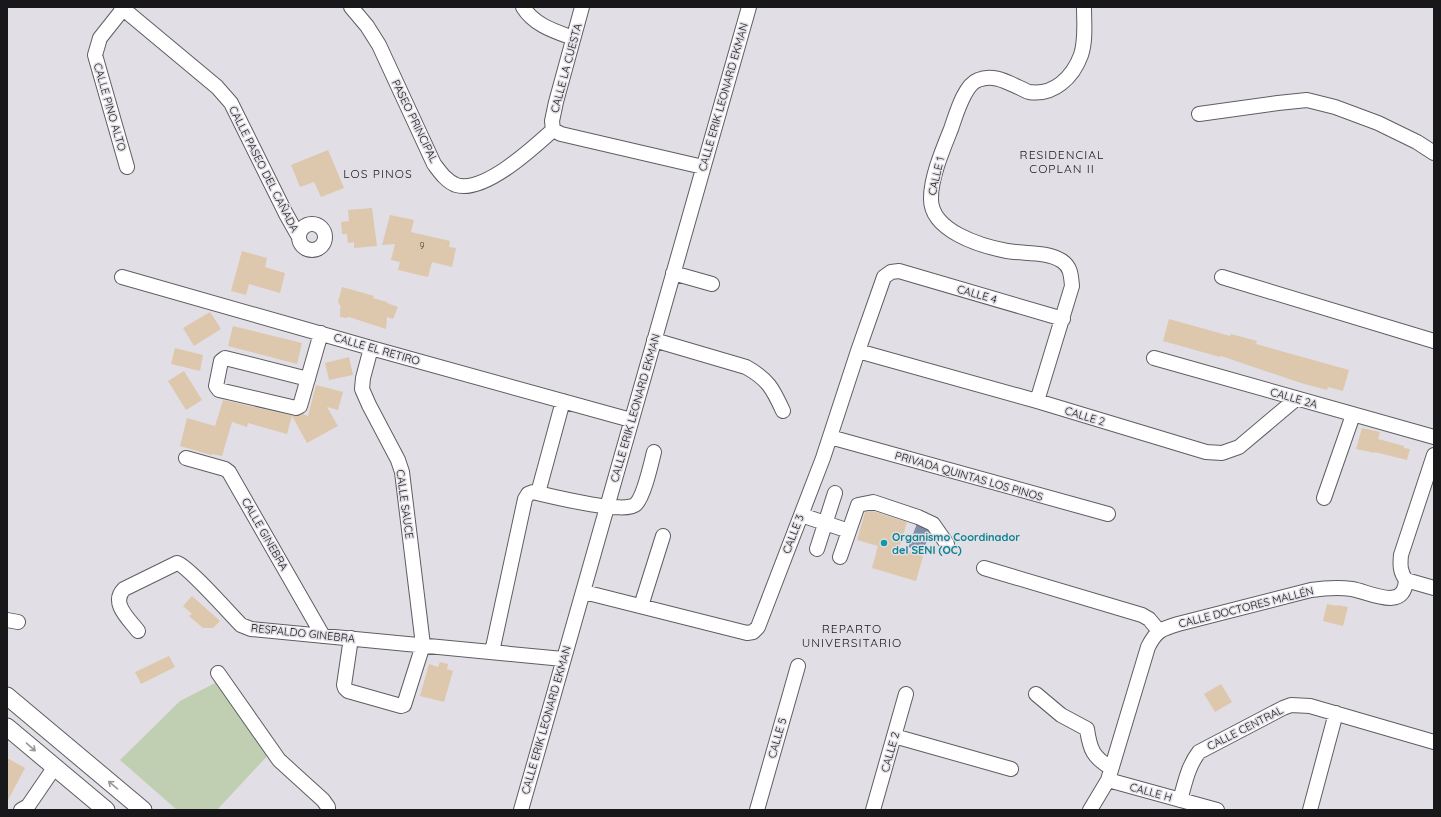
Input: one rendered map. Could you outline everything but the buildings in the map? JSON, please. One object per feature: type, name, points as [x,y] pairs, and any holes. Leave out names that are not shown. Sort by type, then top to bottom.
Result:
[{"type":"main road","points":[[7,696],[143,810]]},
{"type":"main road","points":[[7,727],[54,768],[106,810]]},
{"type":"street","name":"PASEO PRINCIPAL","points":[[351,7],[367,26],[379,45],[434,164],[444,178],[456,185],[467,186],[482,183],[509,167],[553,130]]},
{"type":"street","points":[[523,7],[526,12],[538,23],[549,30],[573,38]]},
{"type":"street","name":"CALLE LA CUESTA","points":[[553,130],[552,121],[556,102],[582,7]]},
{"type":"street","name":"CALLE ERIK LEONARD EKMAN","points":[[521,810],[749,7]]},
{"type":"street","name":"CALLE 1","points":[[1037,401],[1072,286],[1070,270],[1062,261],[1042,254],[1006,251],[967,239],[951,231],[936,217],[930,199],[940,158],[964,93],[977,80],[994,77],[1028,92],[1048,91],[1061,84],[1074,70],[1081,54],[1084,37],[1084,7]]},
{"type":"street","name":"CALLE PINO ALTO","points":[[122,8],[100,38],[95,55],[126,167]]},
{"type":"street","name":"CALLE PASEO DEL CAÑADA","points":[[122,8],[217,87],[231,103],[286,214],[299,236]]},
{"type":"street","points":[[1199,114],[1308,100],[1335,107],[1378,124],[1417,142],[1434,153]]},
{"type":"street","points":[[553,130],[561,134],[703,167]]},
{"type":"street","name":"CALLE 4","points":[[891,272],[899,271],[1062,319]]},
{"type":"street","name":"CALLE 3","points":[[584,592],[747,633],[754,632],[758,627],[830,437],[884,277],[891,272]]},
{"type":"street","points":[[673,273],[712,284]]},
{"type":"street","name":"CALLE EL RETIRO","points":[[122,277],[632,420]]},
{"type":"street","points":[[1222,277],[1434,341]]},
{"type":"street","points":[[308,379],[225,358],[221,361],[216,386],[219,390],[296,408],[300,406],[308,379],[321,334]]},
{"type":"street","points":[[654,340],[746,367],[759,374],[772,388],[783,411]]},
{"type":"street","name":"CALLE SAUCE","points":[[371,348],[363,378],[362,388],[369,405],[398,460],[402,472],[423,645]]},
{"type":"street","name":"CALLE 2","points":[[858,352],[1037,401],[1206,452],[1222,453],[1239,447],[1296,399]]},
{"type":"street","name":"CALLE 2A","points":[[1154,358],[1434,437]]},
{"type":"street","points":[[492,652],[525,499],[533,494],[563,401]]},
{"type":"street","points":[[1324,498],[1353,415]]},
{"type":"street","name":"PRIVADA QUINTAS LOS PINOS","points":[[830,437],[1108,514]]},
{"type":"street","points":[[533,494],[607,507],[624,508],[635,506],[642,495],[654,452]]},
{"type":"street","points":[[1434,455],[1401,555],[1400,565],[1401,573],[1406,580],[1434,588]]},
{"type":"street","name":"CALLE GINEBRA","points":[[186,458],[225,469],[229,472],[323,636]]},
{"type":"street","points":[[817,549],[836,493]]},
{"type":"street","points":[[840,558],[858,505],[873,502],[928,521],[938,529],[947,544]]},
{"type":"street","points":[[801,515],[849,531]]},
{"type":"street","points":[[641,606],[662,536]]},
{"type":"street","name":"RESPALDO GINEBRA","points":[[138,631],[119,605],[119,597],[121,593],[124,589],[177,564],[181,565],[192,574],[245,627],[259,630],[563,659]]},
{"type":"street","points":[[984,568],[1142,615],[1149,619],[1159,631],[1148,647],[1109,774],[1090,810]]},
{"type":"street","name":"CALLE DOCTORES MALLÉN","points":[[1159,631],[1178,624],[1324,588],[1353,589],[1384,598],[1396,598],[1402,593],[1406,586],[1406,580]]},
{"type":"street","points":[[351,638],[344,685],[345,688],[348,691],[401,706],[406,702],[423,645]]},
{"type":"street","name":"CALLE 5","points":[[756,810],[798,666]]},
{"type":"street","points":[[218,673],[279,760],[323,800],[328,810]]},
{"type":"street","name":"CALLE 2","points":[[873,810],[906,694]]},
{"type":"street","points":[[1036,694],[1061,715],[1087,729],[1089,742],[1094,753],[1109,774]]},
{"type":"street","name":"CALLE CENTRAL","points":[[1180,800],[1188,771],[1199,752],[1208,746],[1291,705],[1310,706],[1434,742]]},
{"type":"street","points":[[1310,810],[1336,713]]},
{"type":"street","points":[[894,736],[1011,769]]},
{"type":"street","points":[[21,810],[28,806],[54,768]]},
{"type":"street","name":"CALLE H","points":[[1109,774],[1180,800],[1217,810]]},
{"type":"green space","points":[[221,680],[271,752],[217,810],[177,810],[120,760],[180,701]]},
{"type":"water","points":[[918,521],[932,525],[923,552],[908,547]]},
{"type":"place","name":"Organismo Coordinador del SENI (OC)","points":[[884,543]]},
{"type":"district","name":"RESIDENCIAL COPLAN II","points":[[1062,161]]},
{"type":"district","name":"LOS PINOS","points":[[378,173]]},
{"type":"district","name":"REPARTO UNIVERSITARIO","points":[[852,635]]}]
